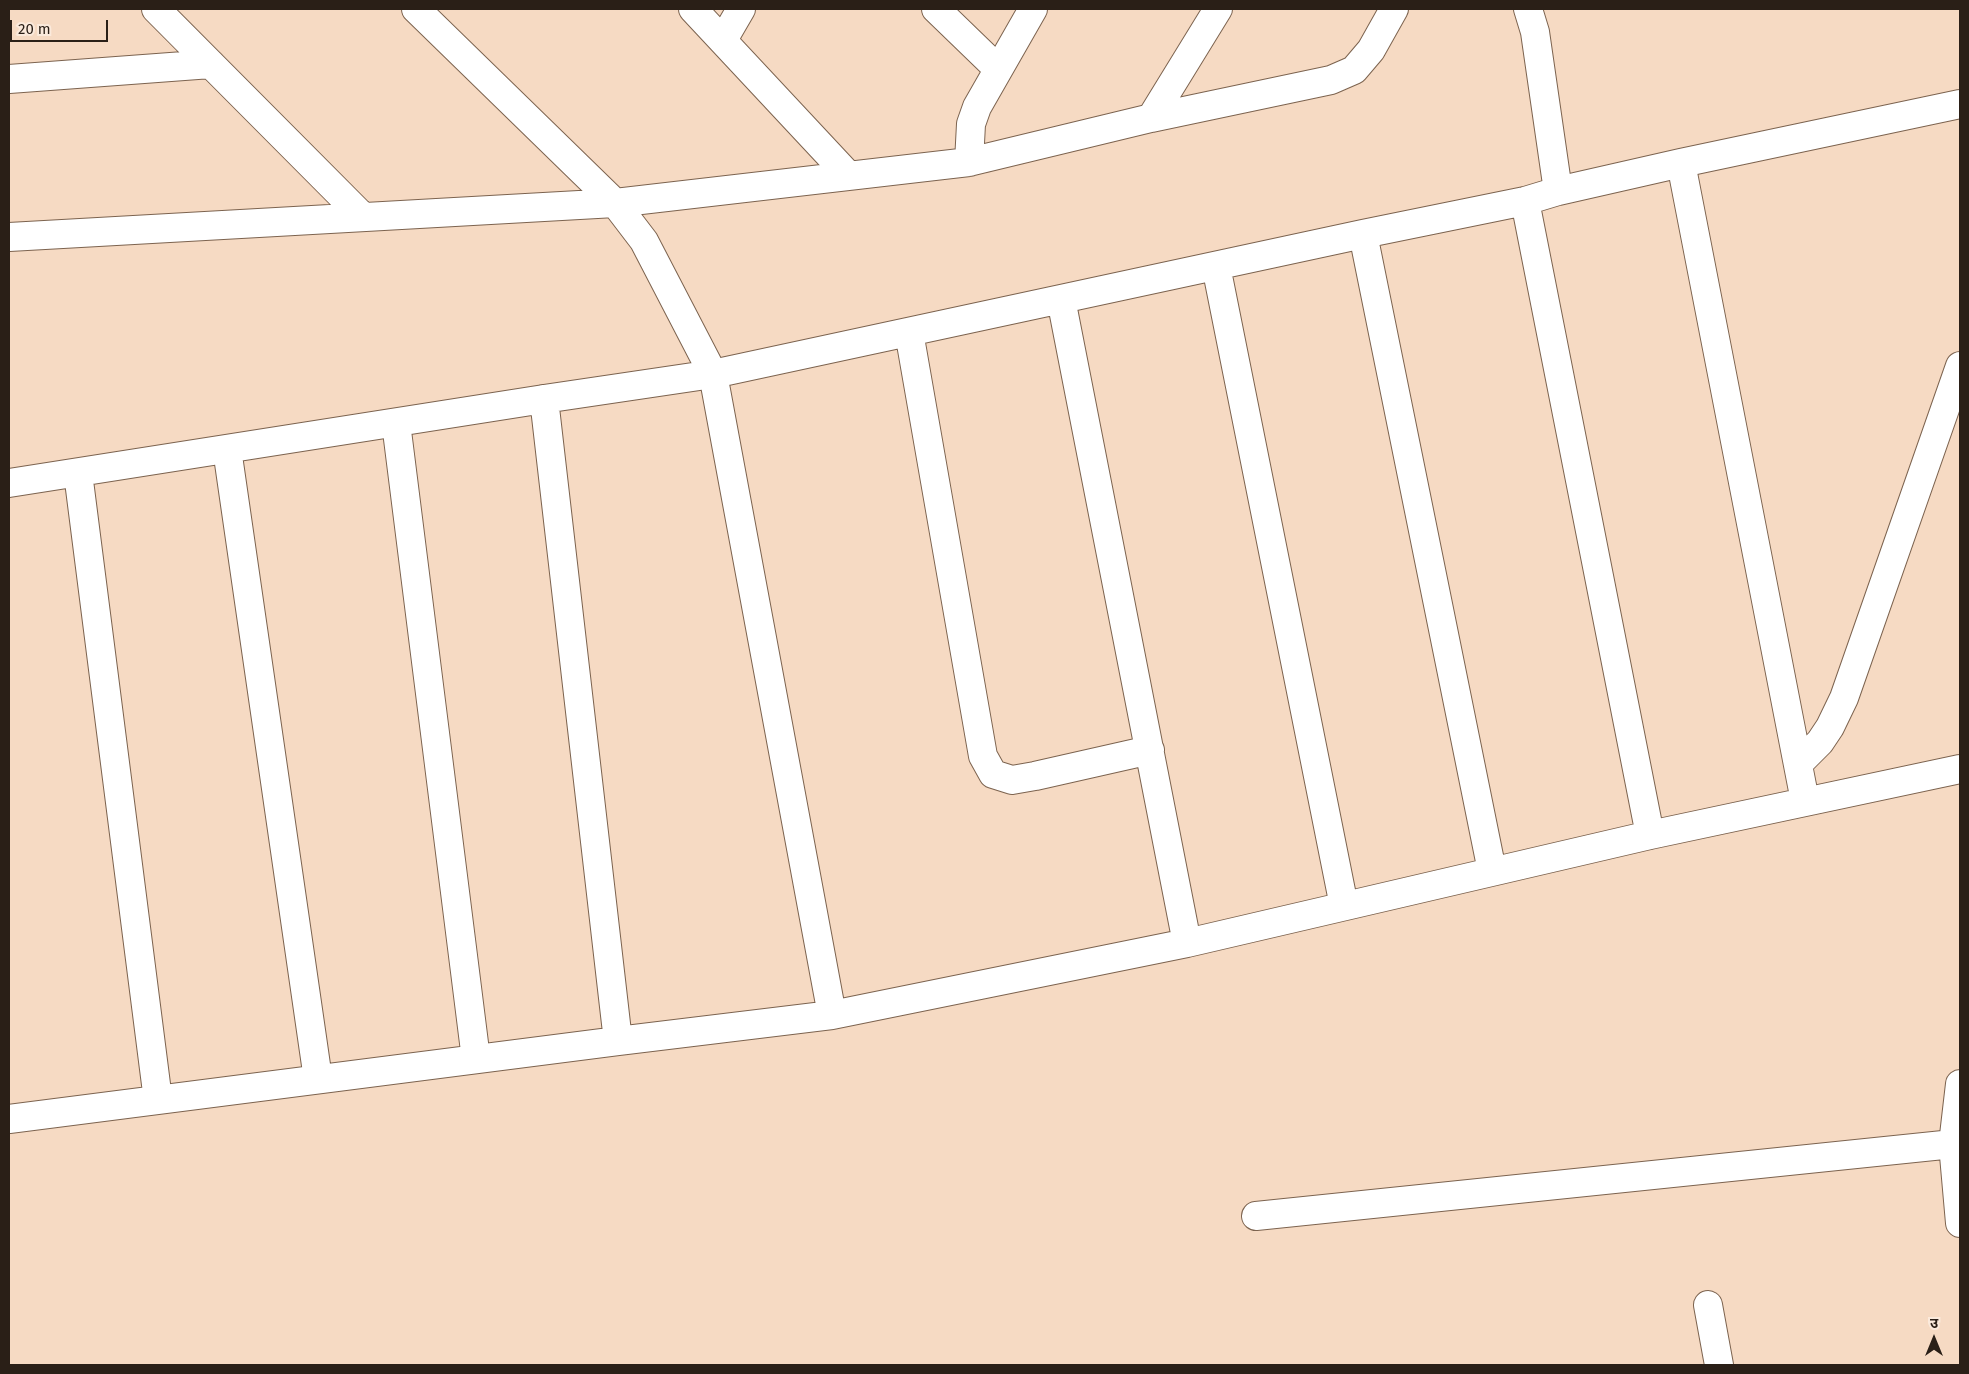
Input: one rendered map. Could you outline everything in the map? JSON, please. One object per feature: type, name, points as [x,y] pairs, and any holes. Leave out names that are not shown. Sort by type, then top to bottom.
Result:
[{"type":"street","points":[[156,9],[363,218]]},
{"type":"street","points":[[416,9],[615,203],[644,241],[713,374],[832,1015]]},
{"type":"street","points":[[693,9],[849,176]]},
{"type":"street","points":[[722,40],[741,9]]},
{"type":"street","points":[[936,9],[998,69]]},
{"type":"street","points":[[969,162],[971,124],[977,107],[1033,9]]},
{"type":"street","points":[[1151,118],[1218,9]]},
{"type":"street","points":[[9,237],[615,203],[969,162],[1151,118],[1332,80],[1354,70],[1371,50],[1394,9]]},
{"type":"street","points":[[1528,9],[1535,32],[1558,191]]},
{"type":"street","points":[[9,79],[211,64]]},
{"type":"street","points":[[9,483],[713,374],[1525,201],[1558,191],[1681,163],[1960,104]]},
{"type":"street","points":[[1681,163],[1805,801]]},
{"type":"street","points":[[1525,201],[1650,835]]},
{"type":"street","points":[[1363,234],[1492,871]]},
{"type":"street","points":[[1216,266],[1344,906]]},
{"type":"street","points":[[1061,299],[1188,943]]},
{"type":"street","points":[[909,332],[983,756],[993,774],[1012,780],[1150,750]]},
{"type":"street","points":[[1798,764],[1820,742],[1830,727],[1844,698],[1960,366]]},
{"type":"street","points":[[544,399],[618,1041]]},
{"type":"street","points":[[396,423],[476,1059]]},
{"type":"street","points":[[227,449],[318,1079]]},
{"type":"street","points":[[78,472],[158,1100]]},
{"type":"street","points":[[9,1119],[832,1015],[1188,943],[1650,835],[1960,769]]},
{"type":"street","points":[[1960,1084],[1953,1144],[1960,1222]]},
{"type":"street","points":[[1256,1216],[1953,1144]]},
{"type":"street","points":[[1708,1304],[1719,1365]]}]
